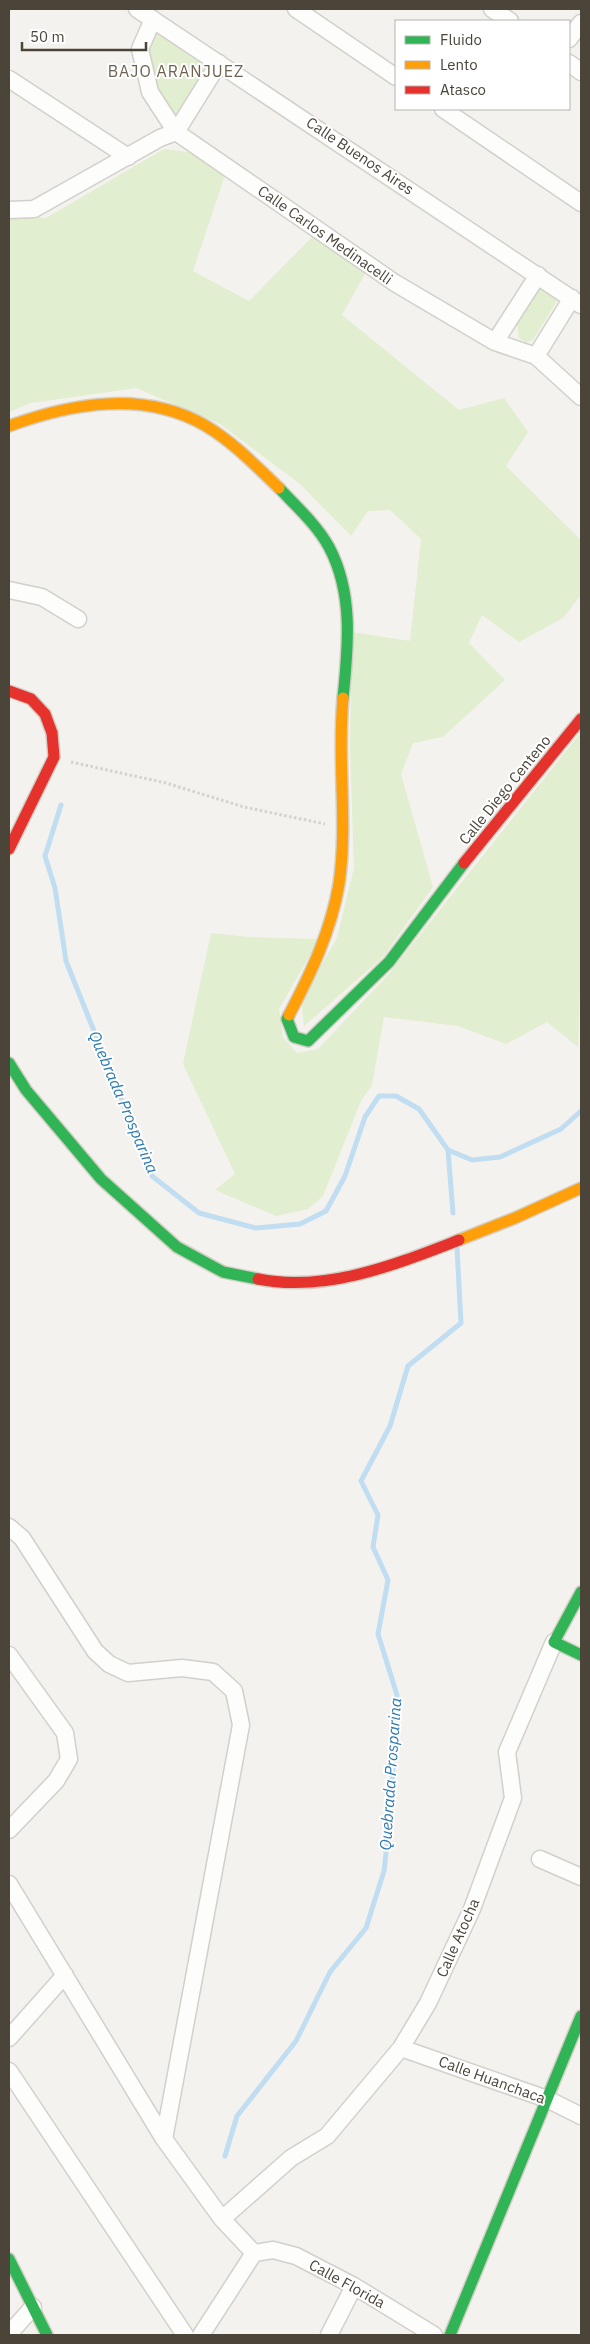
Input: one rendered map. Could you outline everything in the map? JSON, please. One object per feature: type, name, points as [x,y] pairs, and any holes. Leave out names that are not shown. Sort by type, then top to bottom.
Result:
[{"type":"street","name":"Calle Buenos Aires","points":[[137,9],[576,301]]},
{"type":"street","points":[[296,9],[395,76]]},
{"type":"street","points":[[492,9],[508,20]]},
{"type":"street","name":"Calle Carlos Medinacelli","points":[[153,19],[140,49],[150,92],[176,132],[395,283],[495,342],[536,356],[581,397]]},
{"type":"street","points":[[570,38],[581,23]]},
{"type":"street","points":[[9,210],[34,209],[160,138],[176,132],[219,63]]},
{"type":"street","points":[[570,64],[581,72]]},
{"type":"street","points":[[9,78],[128,157]]},
{"type":"street","points":[[444,110],[581,203]]},
{"type":"street","points":[[495,342],[538,275]]},
{"type":"street","points":[[536,356],[576,301]]},
{"type":"street","points":[[9,426],[75,406],[113,402],[147,405],[195,421],[230,442],[284,493],[328,545],[342,585],[348,619],[340,730],[340,824]]},
{"type":"street","points":[[9,590],[42,597],[78,619]]},
{"type":"street","points":[[9,690],[24,693],[43,709],[52,727],[55,742],[54,757],[9,849]]},
{"type":"street","name":"Calle Diego Centeno","points":[[340,824],[340,860],[336,901],[326,938],[286,1020],[294,1036],[308,1041],[389,962],[452,879],[581,719]]},
{"type":"street","points":[[9,1062],[26,1090],[101,1179],[177,1247],[223,1272],[277,1282],[346,1278],[420,1256],[515,1218],[581,1188]]},
{"type":"street","points":[[9,1527],[22,1538],[95,1651],[109,1664],[128,1673],[182,1668],[213,1672],[234,1691],[242,1725],[164,2139]]},
{"type":"street","name":"Calle Atocha","points":[[222,2219],[291,2158],[327,2136],[401,2048],[428,2003],[472,1909],[513,1798],[507,1752],[554,1642],[581,1592]]},
{"type":"street","points":[[554,1642],[581,1655]]},
{"type":"street","points":[[9,1655],[65,1733],[69,1759],[56,1781],[9,1830]]},
{"type":"street","points":[[540,1859],[581,1877]]},
{"type":"street","points":[[9,1884],[164,2139],[222,2219],[254,2253],[201,2335]]},
{"type":"street","points":[[9,2038],[65,1975]]},
{"type":"street","points":[[450,2335],[581,2016]]},
{"type":"street","name":"Calle Huanchaca","points":[[401,2048],[547,2099],[581,2116]]},
{"type":"street","points":[[9,2072],[185,2335]]},
{"type":"street","name":"Calle Florida","points":[[254,2253],[273,2250],[296,2256],[354,2286],[434,2335]]},
{"type":"street","points":[[9,2259],[47,2335]]},
{"type":"street","points":[[329,2335],[354,2286]]},
{"type":"street","points":[[9,2334],[33,2307]]},
{"type":"path","points":[[72,763],[166,783],[253,809],[316,823],[340,824]]},
{"type":"green space","points":[[156,29],[209,66],[176,120],[153,85],[147,46]]},
{"type":"green space","points":[[164,149],[194,153],[225,175],[193,271],[249,301],[315,234],[367,270],[342,315],[459,410],[504,398],[528,432],[506,466],[581,540],[581,595],[563,618],[519,642],[482,615],[469,643],[505,680],[443,737],[413,743],[401,774],[433,887],[382,958],[304,1026],[301,1000],[337,938],[354,868],[350,748],[352,632],[410,641],[421,539],[390,510],[368,511],[351,536],[300,484],[220,424],[136,388],[31,403],[9,412],[9,214],[46,218]]},
{"type":"green space","points":[[548,288],[554,293],[557,301],[533,340],[526,343],[519,338],[517,324],[538,289]]},
{"type":"green space","points":[[581,732],[581,954],[578,1047],[547,1022],[506,1044],[458,1026],[384,1017],[372,1085],[361,1101],[323,1196],[308,1209],[276,1216],[215,1190],[235,1174],[183,1064],[211,933],[249,937],[319,939],[279,1009],[283,1037],[297,1053],[318,1049],[388,975]]},
{"type":"waterway","name":"Quebrada Prosparina","points":[[61,805],[45,856],[55,888],[66,961],[152,1176],[199,1213],[256,1228],[300,1224],[326,1211],[345,1176],[365,1117],[379,1096],[396,1096],[419,1109],[448,1150],[453,1213]]},
{"type":"waterway","points":[[448,1150],[472,1160],[500,1157],[561,1129],[581,1111]]},
{"type":"waterway","name":"Quebrada Prosparina","points":[[225,2156],[237,2116],[296,2041],[330,1972],[366,1928],[384,1871],[390,1818],[397,1695],[378,1634],[388,1580],[373,1547],[378,1515],[361,1481],[390,1426],[408,1366],[461,1323],[457,1248]]},
{"type":"traffic: fast","points":[[279,488],[319,531],[337,565],[346,602],[347,621],[343,698]]},
{"type":"traffic: fast","points":[[289,1015],[287,1019],[294,1037],[308,1041],[389,962],[464,863]]},
{"type":"traffic: fast","points":[[9,1063],[26,1090],[101,1179],[177,1247],[223,1272],[258,1279]]},
{"type":"traffic: fast","points":[[581,1592],[554,1642],[581,1655]]},
{"type":"traffic: fast","points":[[450,2335],[581,2016]]},
{"type":"traffic: fast","points":[[9,2259],[47,2335]]},
{"type":"traffic: slow","points":[[9,426],[58,411],[83,406],[133,404],[158,408],[182,415],[216,432],[279,488]]},
{"type":"traffic: slow","points":[[289,1015],[319,951],[331,918],[339,884],[343,838],[341,745],[343,698]]},
{"type":"traffic: slow","points":[[459,1240],[515,1218],[581,1188]]},
{"type":"traffic: jam","points":[[9,691],[31,699],[45,714],[52,733],[54,757],[9,849]]},
{"type":"traffic: jam","points":[[464,863],[581,719]]},
{"type":"traffic: jam","points":[[258,1279],[309,1282],[361,1274],[386,1267],[459,1240]]},
{"type":"district","name":"BAJO ARANJUEZ","points":[[176,71]]}]
